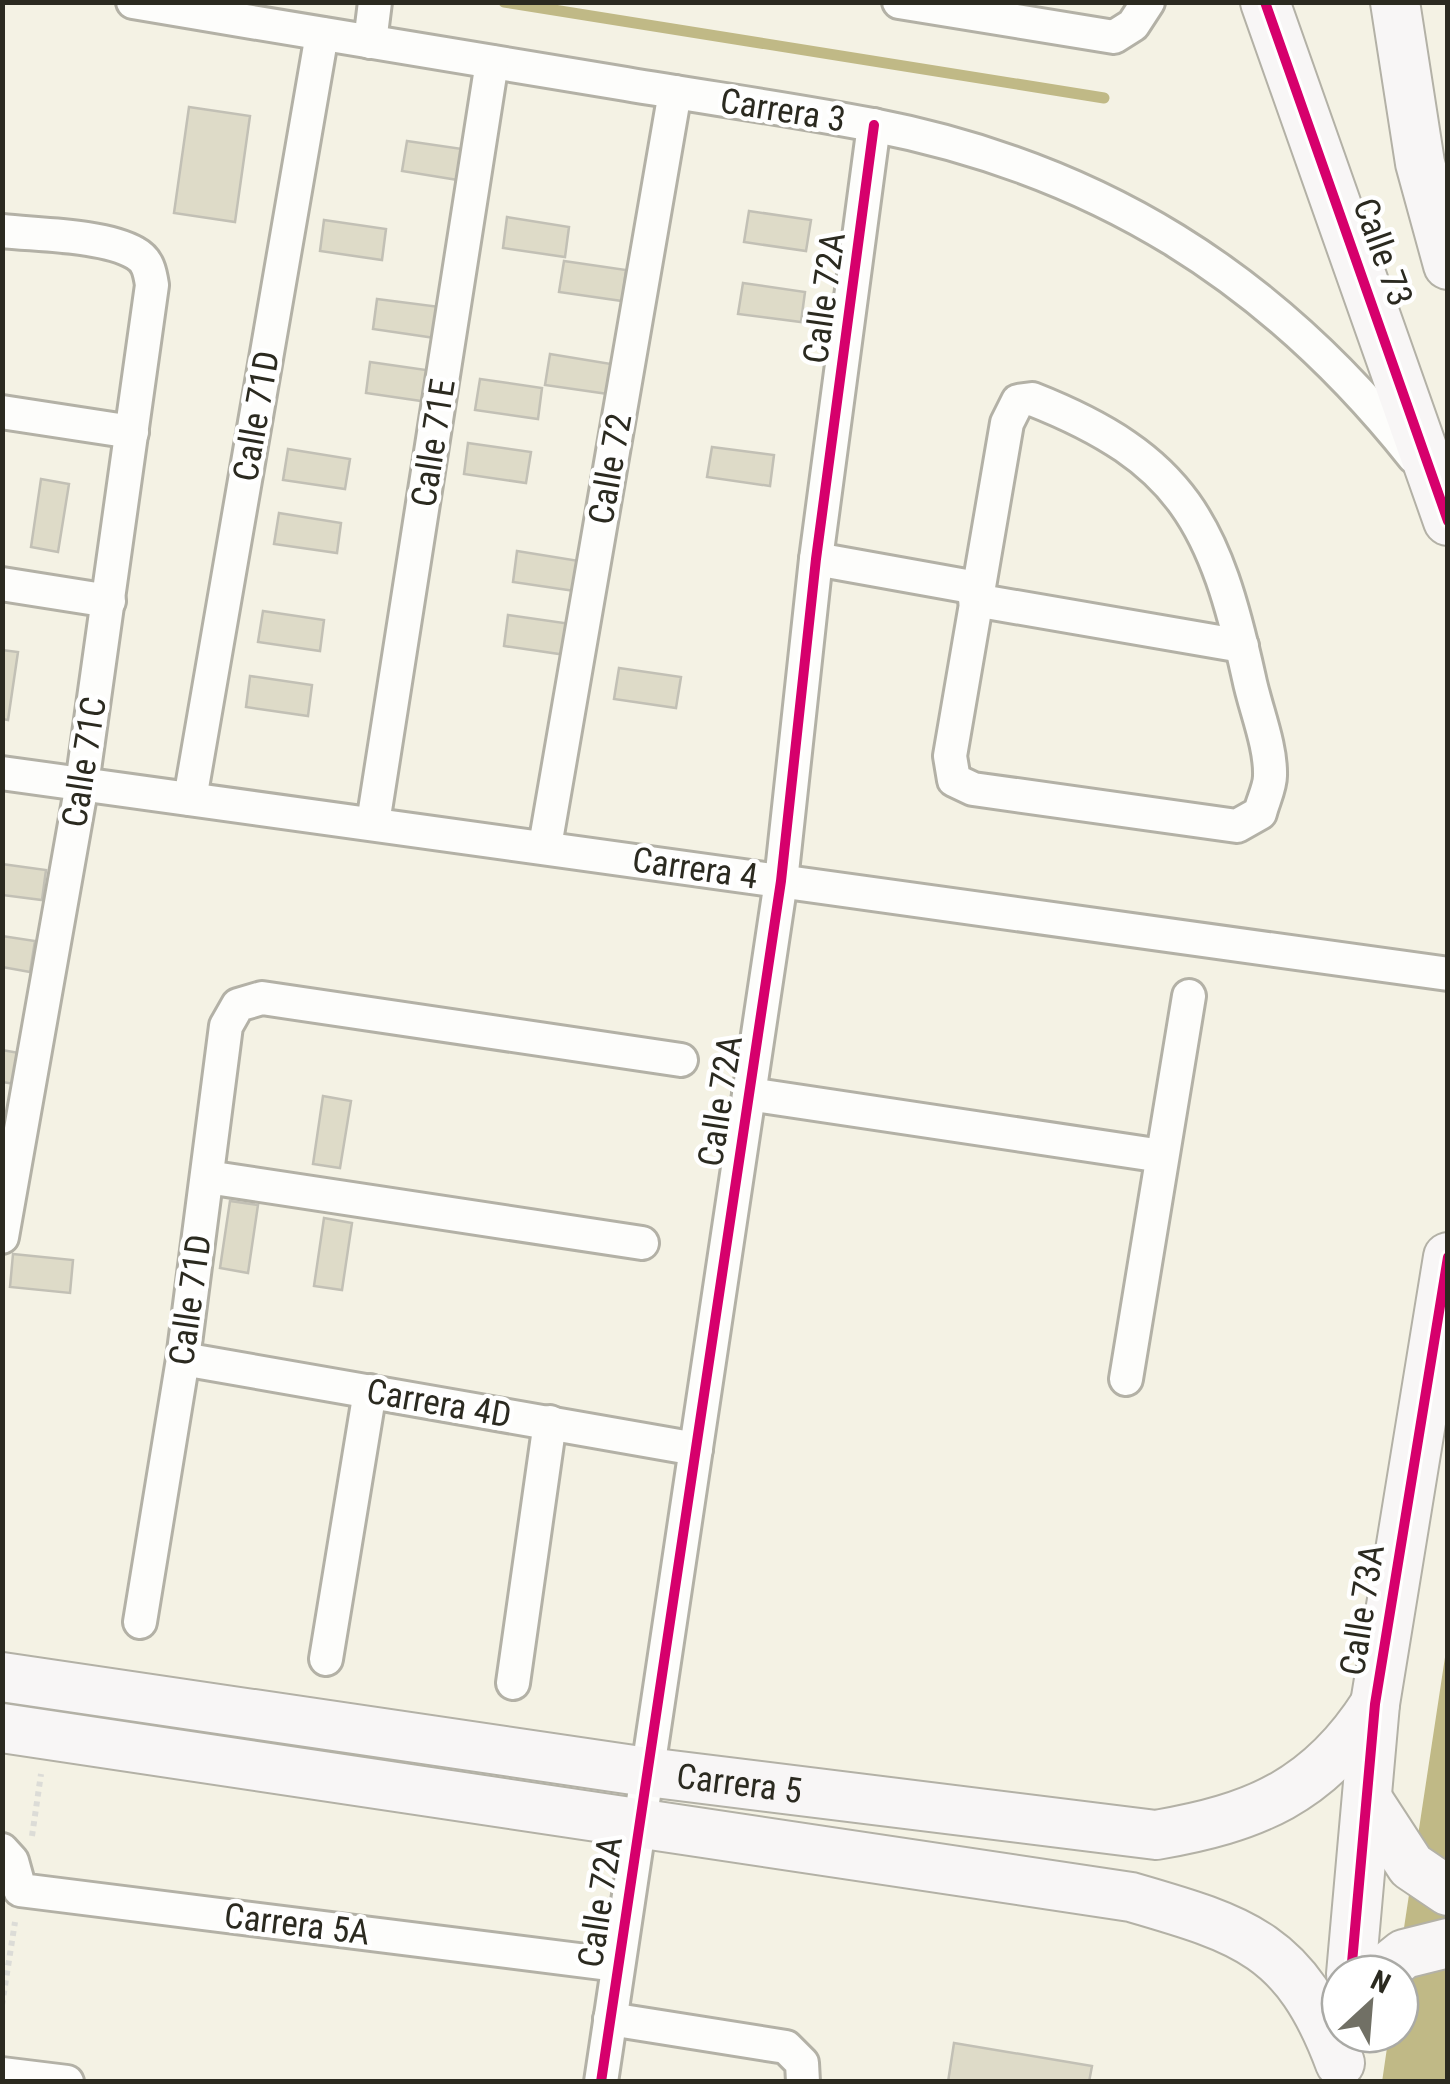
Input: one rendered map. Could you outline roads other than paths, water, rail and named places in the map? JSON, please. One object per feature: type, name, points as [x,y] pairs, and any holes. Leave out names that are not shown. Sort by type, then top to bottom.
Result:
[{"type":"main road","name":"Calle 73","points":[[1264,2],[1443,504]]},
{"type":"main road","name":"Calle 73","points":[[1395,2],[1420,162],[1448,265]]},
{"type":"main road","name":"Calle 73A","points":[[1353,1954],[1375,1704],[1448,1257]]},
{"type":"main road","name":"Carrera 5","points":[[2,1677],[648,1772],[1156,1835],[1225,1823],[1280,1799],[1329,1762],[1375,1704]]},
{"type":"main road","name":"Carrera 5","points":[[2,1728],[1131,1897],[1201,1917],[1244,1936],[1287,1966],[1326,2024],[1341,2060]]},
{"type":"main road","points":[[1368,1800],[1421,1876],[1448,1890]]},
{"type":"main road","points":[[1408,1954],[1417,1948],[1448,1943]]},
{"type":"street","name":"Carrera 3","points":[[133,2],[874,125],[1044,174],[1125,210],[1202,254],[1272,306],[1362,390],[1443,504]]},
{"type":"street","points":[[370,42],[376,2]]},
{"type":"street","points":[[900,2],[1114,36],[1133,25],[1148,2]]},
{"type":"street","name":"Calle 71D","points":[[190,798],[322,34]]},
{"type":"street","name":"Calle 71E","points":[[374,823],[492,62]]},
{"type":"street","name":"Calle 72","points":[[545,846],[675,92]]},
{"type":"street","name":"Calle 72A","points":[[601,2082],[781,881],[816,559],[874,125]]},
{"type":"street","name":"Calle 71C","points":[[2,230],[106,244],[135,253],[150,267],[152,286],[82,784],[2,1237]]},
{"type":"street","points":[[1032,398],[1082,418],[1126,444],[1189,502],[1229,591],[1242,646],[1270,776],[1260,812],[1237,826],[972,789],[954,780],[950,756],[976,594],[1007,423],[1018,401],[1032,398]]},
{"type":"street","points":[[2,412],[132,432]]},
{"type":"street","points":[[816,559],[1242,646]]},
{"type":"street","points":[[2,584],[109,601]]},
{"type":"street","name":"Carrera 4","points":[[2,773],[1448,974]]},
{"type":"street","points":[[1126,1379],[1190,996]]},
{"type":"street","name":"Calle 71D","points":[[140,1622],[183,1359],[226,1026],[238,1006],[262,998],[681,1060]]},
{"type":"street","points":[[749,1094],[1162,1156]]},
{"type":"street","points":[[207,1178],[642,1243]]},
{"type":"street","name":"Carrera 4D","points":[[183,1359],[696,1449]]},
{"type":"street","points":[[326,1659],[370,1392]]},
{"type":"street","points":[[513,1683],[550,1422]]},
{"type":"street","name":"Carrera 5A","points":[[2,1850],[12,1861],[20,1890],[618,1965]]},
{"type":"street","points":[[610,2019],[786,2046],[802,2064],[804,2082]]},
{"type":"street","points":[[2,2074],[66,2082]]},
{"type":"waterway","points":[[504,2],[1104,98]]}]
